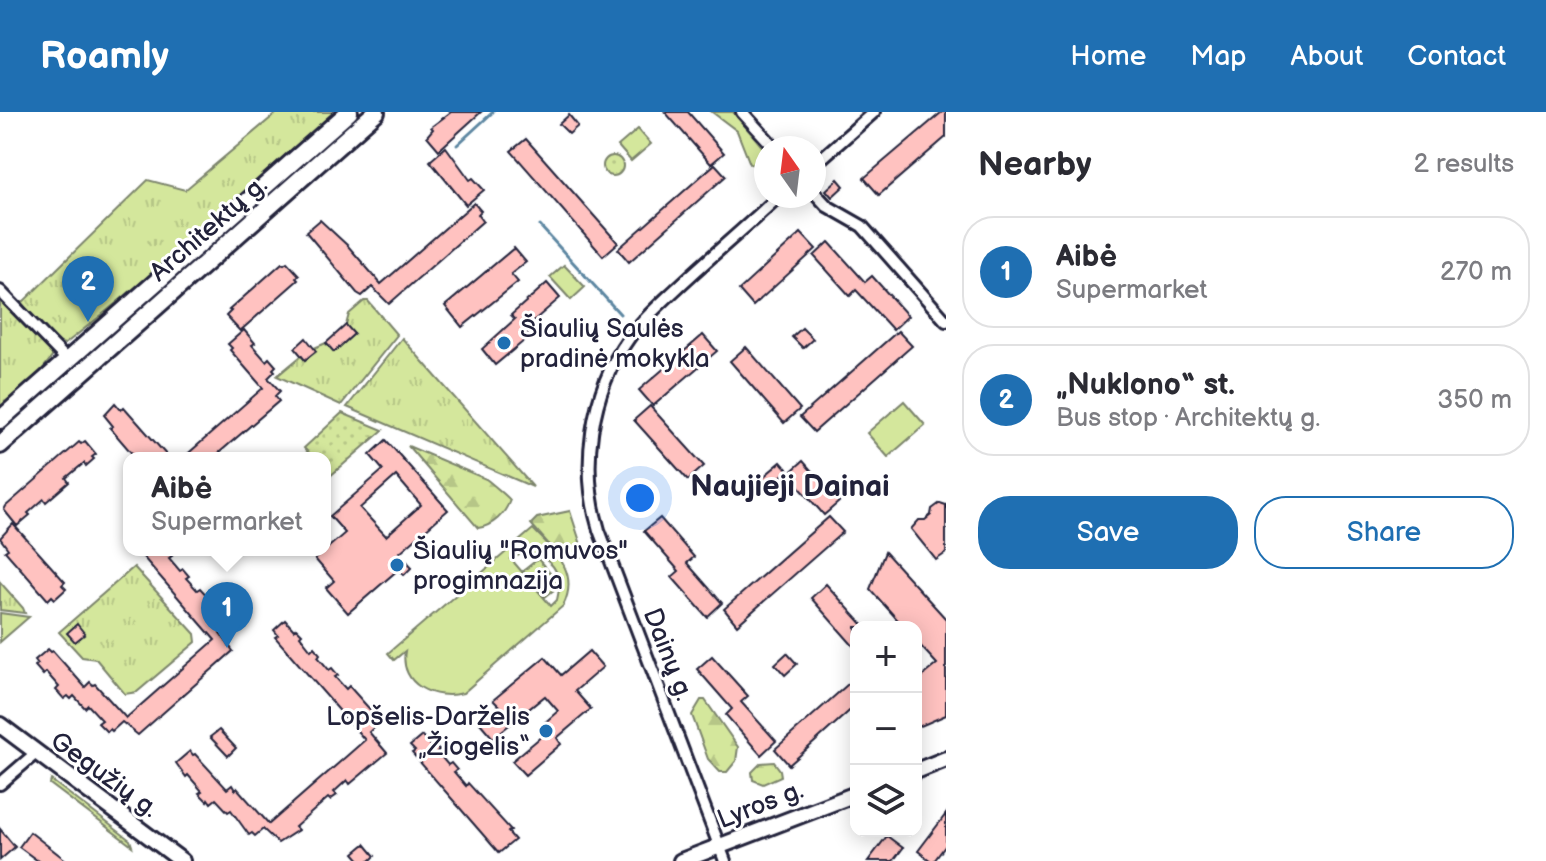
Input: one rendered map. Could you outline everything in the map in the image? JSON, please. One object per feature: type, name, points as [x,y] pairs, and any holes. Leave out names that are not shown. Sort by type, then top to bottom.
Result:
[{"type":"main road","name":"Architektų g.","points":[[0,420],[349,112]]},
{"type":"main road","name":"Architektų g.","points":[[0,445],[376,112]]},
{"type":"main road","points":[[209,236],[221,249]]},
{"type":"main road","name":"Gegužių g.","points":[[0,725],[182,861]]},
{"type":"main road","points":[[922,769],[946,759]]},
{"type":"main road","name":"Lyros g.","points":[[681,861],[850,796]]},
{"type":"street","points":[[742,112],[764,136]]},
{"type":"street","points":[[826,154],[874,112]]},
{"type":"street","points":[[826,205],[862,226],[946,321]]},
{"type":"street","name":"Dainų g.","points":[[725,861],[599,530],[590,487],[590,443],[609,375],[630,336],[686,279],[766,208]]},
{"type":"street","points":[[0,291],[67,360]]},
{"type":"street","points":[[0,784],[36,753]]},
{"type":"green space","points":[[278,112],[335,112],[168,259],[65,344],[52,339],[41,328],[22,303],[148,180],[185,190]]},
{"type":"green space","points":[[359,112],[365,112],[217,241],[217,237]]},
{"type":"green space","points":[[712,112],[733,112],[754,137],[754,165],[750,164],[737,131]]},
{"type":"green space","points":[[638,129],[651,144],[631,161],[618,146]]},
{"type":"green space","points":[[613,156],[620,159],[623,166],[620,173],[613,176],[606,173],[603,166],[606,159]]},
{"type":"green space","points":[[204,248],[208,249],[207,252],[0,435],[0,428]]},
{"type":"green space","points":[[564,265],[585,287],[571,300],[550,277]]},
{"type":"green space","points":[[0,296],[52,352],[52,357],[32,382],[0,410]]},
{"type":"green space","points":[[368,301],[397,335],[341,405],[277,376],[301,356],[305,360],[316,352],[314,348],[326,343],[335,351],[353,335],[346,325],[349,314]]},
{"type":"green space","points":[[402,338],[533,487],[347,407]]},
{"type":"green space","points":[[904,401],[925,425],[888,457],[867,433]]},
{"type":"green space","points":[[342,413],[383,430],[331,475],[331,452],[308,452],[304,448]]},
{"type":"green space","points":[[408,446],[486,479],[510,500],[505,510],[493,522],[478,528]]},
{"type":"green space","points":[[570,511],[585,557],[559,556],[531,524],[537,518]]},
{"type":"green space","points":[[533,529],[563,563],[569,583],[563,606],[463,693],[441,695],[421,688],[408,673],[405,651],[394,660],[388,653]],"holes":[[[523,553],[548,561],[556,571],[559,584],[538,559],[523,571],[545,597],[560,585],[557,600],[551,606],[511,559]]]},
{"type":"green space","points":[[134,567],[195,634],[196,642],[137,692],[125,694],[96,659],[82,657],[59,632]]},
{"type":"green space","points":[[0,582],[23,608],[25,613],[0,610]]},
{"type":"green space","points":[[0,613],[29,617],[0,642]]},
{"type":"green space","points":[[701,700],[705,700],[738,747],[736,761],[727,772],[720,772],[708,759],[692,715]]},
{"type":"green space","points":[[774,762],[781,776],[763,784],[753,780],[752,772],[761,763]]},
{"type":"green space","points":[[51,780],[130,840],[132,846],[50,784]]},
{"type":"building","points":[[451,112],[481,112],[439,150],[427,136],[433,129],[431,127]]},
{"type":"building","points":[[665,112],[688,112],[724,153],[711,164]]},
{"type":"building","points":[[942,112],[946,112],[946,137],[879,195],[864,178]]},
{"type":"building","points":[[569,115],[578,126],[569,134],[559,124]]},
{"type":"building","points":[[526,139],[618,243],[603,256],[511,151]]},
{"type":"building","points":[[446,147],[470,180],[473,178],[484,190],[466,205],[430,161]]},
{"type":"building","points":[[715,164],[726,176],[629,262],[618,249]]},
{"type":"building","points":[[838,179],[844,186],[832,197],[826,190]]},
{"type":"building","points":[[474,203],[481,211],[478,214],[483,221],[389,304],[372,287],[362,296],[357,293],[306,232],[320,220],[381,284]]},
{"type":"building","points":[[801,233],[816,249],[753,306],[739,290]]},
{"type":"building","points":[[829,242],[865,282],[872,276],[908,316],[893,330],[856,290],[850,296],[814,256]]},
{"type":"building","points":[[514,248],[526,262],[511,274],[518,282],[462,327],[445,306]]},
{"type":"building","points":[[287,262],[299,275],[298,280],[240,331],[226,316],[229,310],[282,263]]},
{"type":"building","points":[[547,283],[560,298],[524,329],[530,336],[495,365],[482,349],[515,319],[511,315]]},
{"type":"building","points":[[346,325],[354,334],[334,352],[326,343]]},
{"type":"building","points":[[802,328],[813,339],[803,348],[792,337]]},
{"type":"building","points":[[244,330],[266,361],[269,358],[276,366],[268,378],[280,391],[275,396],[279,401],[220,452],[190,452],[263,388],[228,344]]},
{"type":"building","points":[[898,331],[912,346],[814,432],[800,417]]},
{"type":"building","points":[[703,335],[717,351],[653,406],[639,390]]},
{"type":"building","points":[[306,338],[316,351],[305,360],[295,348]]},
{"type":"building","points":[[746,347],[800,409],[784,423],[730,361]]},
{"type":"building","points":[[115,403],[121,410],[124,407],[164,452],[131,452],[110,428],[113,426],[104,415]]},
{"type":"building","points":[[650,406],[704,466],[688,480],[634,420]]},
{"type":"building","points":[[386,440],[448,510],[399,553],[412,567],[404,575],[399,569],[348,613],[326,588],[334,581],[315,559],[331,556],[331,545],[345,533],[331,515],[383,470],[370,455]],"holes":[[[396,476],[421,505],[386,536],[360,508]]]},
{"type":"building","points":[[85,441],[96,454],[92,457],[94,459],[66,478],[69,482],[46,502],[44,499],[17,526],[4,510],[6,506],[79,442]]},
{"type":"building","points":[[803,461],[839,502],[824,515],[788,474]]},
{"type":"building","points":[[781,462],[788,470],[769,487],[762,478]]},
{"type":"building","points":[[940,503],[946,505],[946,553],[936,560],[911,529],[919,520],[931,515],[932,509]]},
{"type":"building","points":[[829,517],[843,532],[737,625],[724,609]]},
{"type":"building","points":[[660,518],[694,557],[687,563],[722,603],[707,617],[672,577],[679,571],[644,531]]},
{"type":"building","points":[[13,524],[65,582],[62,585],[66,589],[55,599],[52,596],[48,600],[5,551],[8,549],[0,538]]},
{"type":"building","points":[[885,552],[946,619],[946,715],[922,725],[922,676],[937,664],[922,648],[922,621],[899,621],[870,589]]},
{"type":"building","points":[[142,556],[172,556],[169,558],[180,571],[183,569],[189,576],[186,578],[225,615],[223,617],[229,625],[220,633],[233,651],[138,735],[122,722],[107,732],[98,723],[102,720],[88,705],[85,708],[74,696],[64,699],[56,690],[59,687],[46,672],[43,675],[35,666],[38,664],[35,660],[48,649],[53,651],[85,687],[90,682],[95,684],[126,718],[215,640]]},
{"type":"building","points":[[826,584],[860,621],[850,621],[850,642],[811,598]]},
{"type":"building","points":[[285,620],[302,634],[300,636],[311,650],[314,647],[320,654],[318,657],[329,670],[332,668],[338,675],[335,677],[346,689],[349,686],[374,714],[372,716],[378,724],[369,732],[387,753],[350,784],[347,780],[334,792],[337,795],[330,800],[328,798],[295,827],[298,830],[278,843],[263,829],[255,836],[252,833],[249,835],[231,810],[228,812],[216,799],[211,803],[207,801],[199,793],[202,791],[176,763],[190,751],[195,754],[227,789],[232,785],[235,790],[237,788],[269,824],[365,740],[275,637],[278,635],[274,630]]},
{"type":"building","points":[[77,624],[85,634],[75,642],[67,633]]},
{"type":"building","points":[[589,651],[603,667],[575,691],[591,709],[557,738],[561,744],[525,775],[512,761],[548,731],[542,725],[558,711],[545,696],[493,738],[480,723],[499,706],[493,700],[545,657],[561,675]]},
{"type":"building","points":[[787,653],[797,664],[785,675],[775,664]]},
{"type":"building","points":[[712,656],[748,696],[741,702],[776,741],[761,755],[726,715],[732,709],[697,669]]},
{"type":"building","points":[[850,682],[850,710],[789,765],[775,749]]},
{"type":"building","points":[[219,730],[236,748],[228,756],[210,737]]},
{"type":"building","points":[[422,736],[431,746],[433,743],[448,765],[451,763],[457,770],[454,772],[466,786],[468,783],[511,830],[508,832],[515,840],[499,853],[412,753],[415,751],[410,746]]},
{"type":"building","points":[[946,814],[946,845],[931,861],[918,851]]},
{"type":"building","points":[[0,829],[15,847],[0,860]]},
{"type":"building","points":[[30,832],[67,861],[38,861],[19,847]]},
{"type":"building","points":[[886,837],[903,848],[893,861],[868,861]]},
{"type":"building","points":[[365,844],[375,856],[370,861],[361,861],[354,853]]},
{"type":"waterway","points":[[457,145],[493,112]]},
{"type":"waterway","points":[[540,226],[620,314]]},
{"type":"place","name":"„Nuklono“ st.","points":[[88,322]]},
{"type":"place","name":"Šiaulių Saulės pradinė mokykla","points":[[504,343]]},
{"type":"place","name":"Šiaulių \"Romuvos\" progimnazija","points":[[397,565]]},
{"type":"place","name":"Aibė","points":[[227,648]]},
{"type":"place","name":"Lopšelis-Darželis „Žiogelis“","points":[[546,731]]},
{"type":"district","name":"Naujieji Dainai","points":[[790,486]]}]
